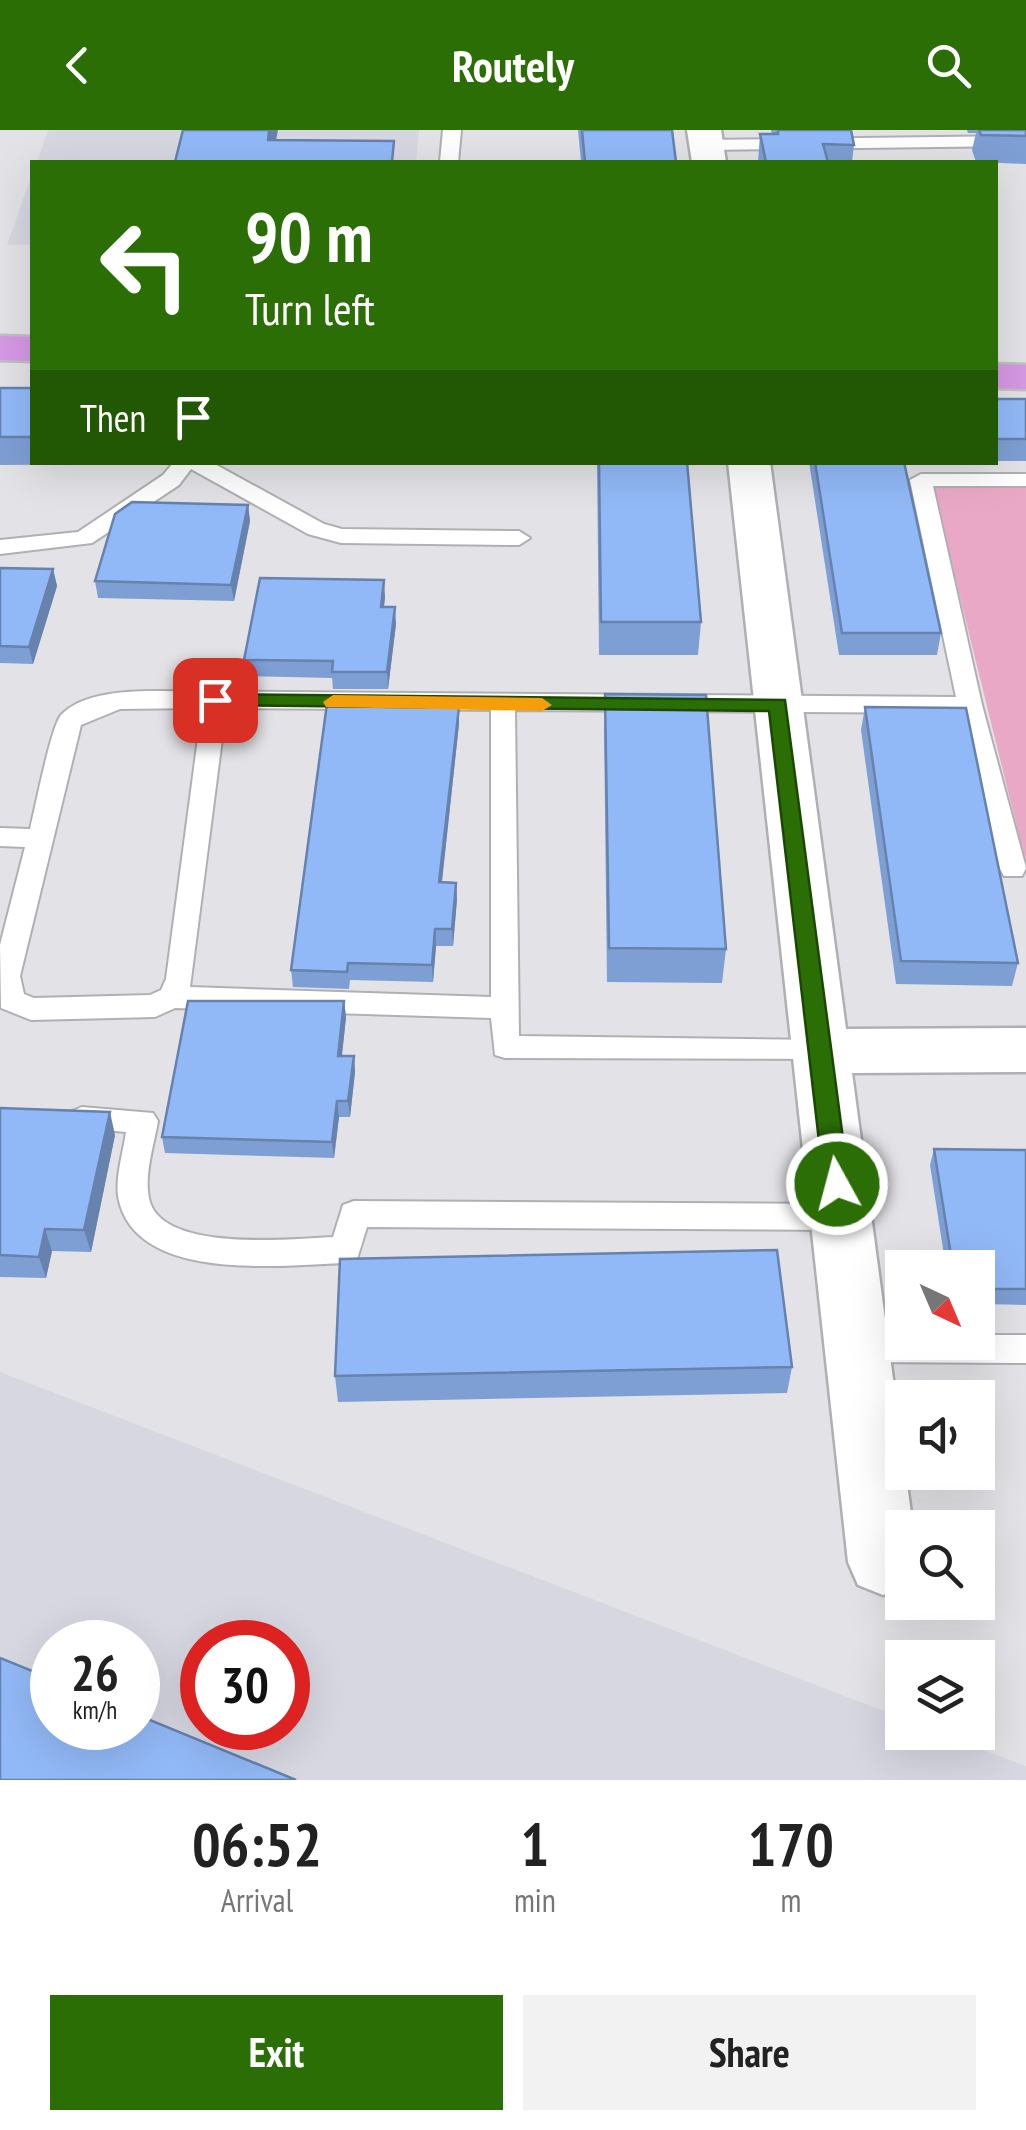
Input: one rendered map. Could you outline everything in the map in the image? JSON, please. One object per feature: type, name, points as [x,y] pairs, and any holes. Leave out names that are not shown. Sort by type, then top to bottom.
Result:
[{"type":"highway","points":[[0,348],[30,349]]},
{"type":"highway","points":[[0,369],[30,370]]},
{"type":"highway","points":[[998,376],[1026,377]]},
{"type":"street","points":[[748,465],[883,1562]]},
{"type":"street","points":[[821,1051],[1026,1050]]},
{"type":"lane","points":[[449,160],[452,130]]},
{"type":"lane","points":[[706,146],[935,136],[1026,141]]},
{"type":"lane","points":[[0,547],[84,538],[171,480],[184,465]]},
{"type":"lane","points":[[199,465],[316,529],[341,536],[518,538]]},
{"type":"lane","points":[[1013,869],[970,705],[921,480],[1026,480]]},
{"type":"lane","points":[[172,997],[180,979],[215,700]]},
{"type":"lane","points":[[504,1008],[172,997],[155,1006],[30,1009],[11,1000],[6,976],[70,721],[88,706],[111,701],[970,705]]},
{"type":"lane","points":[[503,705],[505,1047],[821,1051]]},
{"type":"lane","points":[[0,837],[40,838]]},
{"type":"lane","points":[[82,1119],[143,1121],[132,1200],[139,1216],[155,1233],[180,1246],[210,1252],[346,1250],[354,1214],[841,1217]]},
{"type":"lane","points":[[857,1348],[1026,1349]]},
{"type":"shaded area","points":[[48,130],[419,130],[416,160],[38,160]]},
{"type":"shaded area","points":[[30,180],[30,245],[7,245]]},
{"type":"shaded area","points":[[932,484],[1026,485],[1026,864]]},
{"type":"shaded area","points":[[0,1372],[885,1711],[885,1750],[984,1750],[1026,1766],[1026,1780],[0,1780]]},
{"type":"building","points":[[183,130],[269,130],[268,140],[394,141],[392,160],[176,160]]},
{"type":"building","points":[[582,130],[672,130],[676,160],[585,160]]},
{"type":"building","points":[[778,130],[851,130],[854,145],[823,144],[827,160],[766,160],[760,134],[778,134]]},
{"type":"building","points":[[979,130],[1026,130],[1026,136],[981,135]]},
{"type":"building","points":[[0,388],[30,388],[30,437],[0,437]]},
{"type":"building","points":[[998,399],[1026,399],[1026,439],[998,439]]},
{"type":"building","points":[[599,465],[687,465],[701,622],[601,622]]},
{"type":"building","points":[[815,465],[905,465],[941,633],[842,633]]},
{"type":"building","points":[[132,502],[248,505],[231,585],[95,581],[115,514]]},
{"type":"building","points":[[0,568],[53,569],[29,647],[0,646]]},
{"type":"building","points":[[260,578],[384,580],[381,607],[395,607],[387,672],[332,672],[333,661],[244,660]]},
{"type":"building","points":[[605,694],[706,695],[726,949],[609,948]]},
{"type":"building","points":[[328,696],[384,696],[383,706],[459,707],[439,882],[456,883],[452,929],[435,929],[432,965],[348,963],[347,972],[291,970]]},
{"type":"building","points":[[865,707],[966,708],[1018,963],[901,961]]},
{"type":"building","points":[[188,1001],[344,1001],[338,1056],[354,1056],[348,1101],[337,1101],[332,1142],[162,1137]]},
{"type":"building","points":[[0,1108],[110,1112],[84,1230],[45,1229],[39,1257],[0,1255]]},
{"type":"building","points":[[934,1149],[1026,1150],[1026,1289],[995,1289],[995,1250],[950,1250]]},
{"type":"building","points":[[777,1250],[792,1367],[335,1376],[340,1259]]},
{"type":"building","points":[[0,1658],[30,1670],[30,1750],[160,1750],[160,1724],[180,1732],[180,1750],[223,1750],[296,1780],[0,1780]]},
{"type":"slow traffic","points":[[333,702],[542,705]]},
{"type":"route","points":[[215,700],[778,705],[837,1184]]}]
